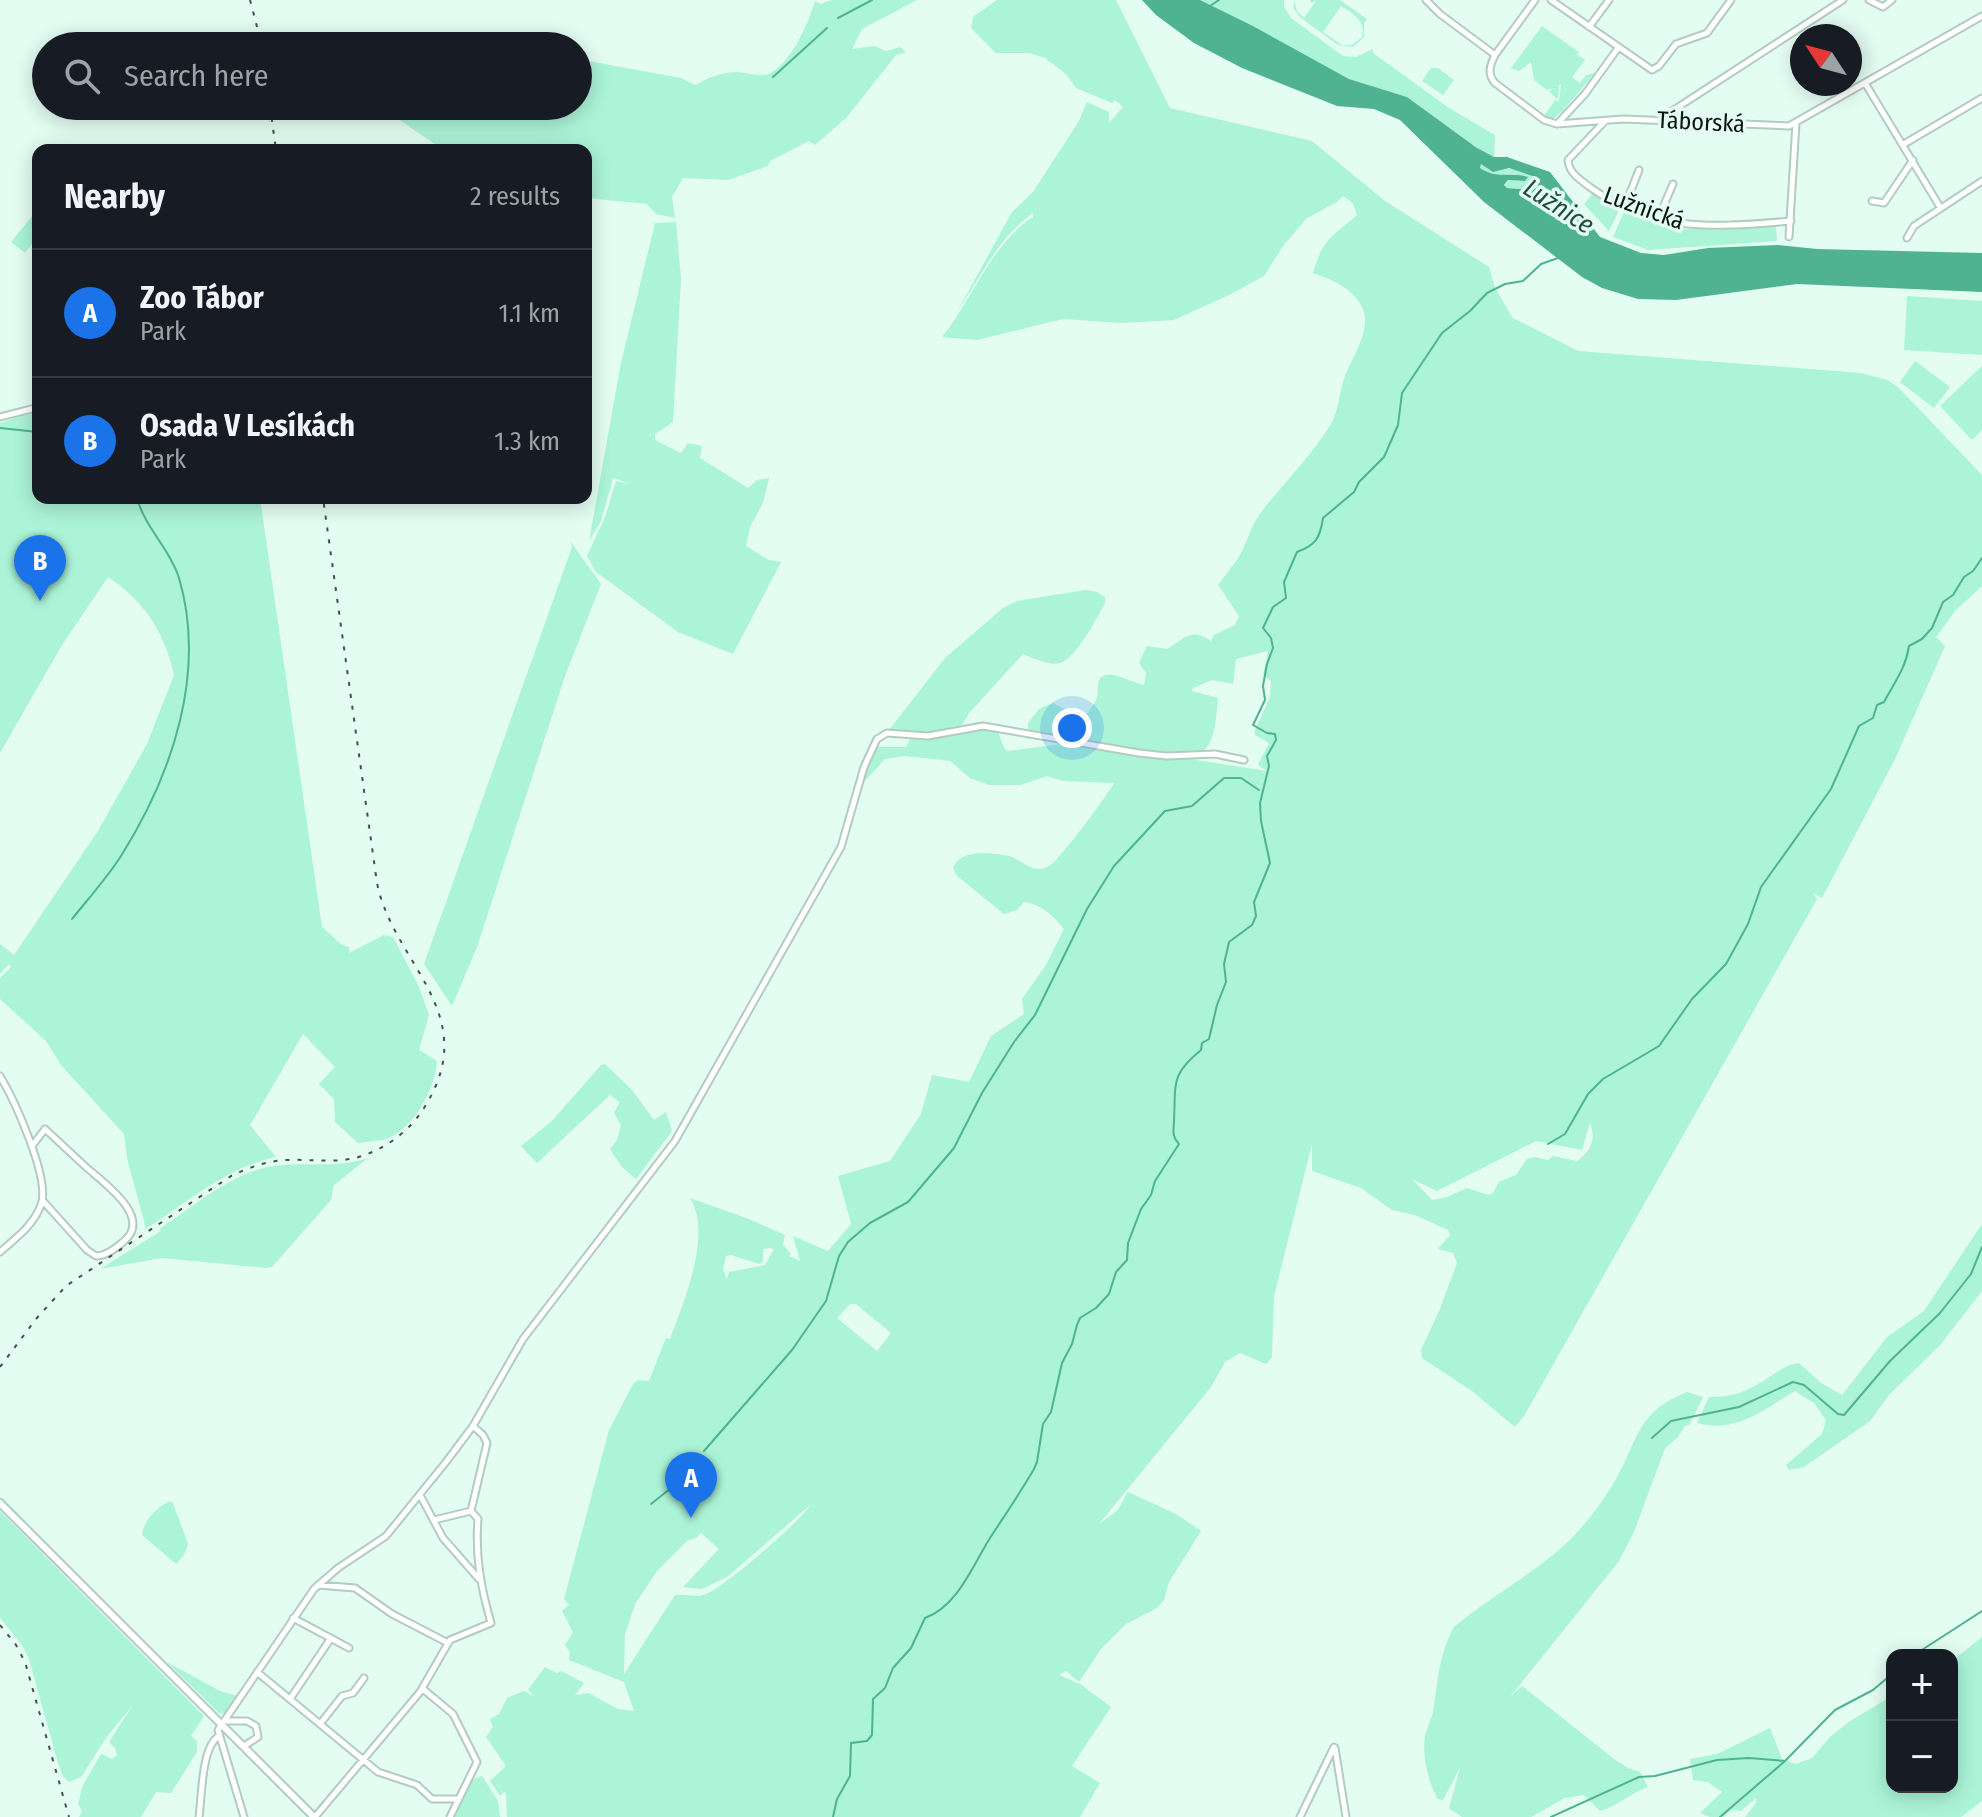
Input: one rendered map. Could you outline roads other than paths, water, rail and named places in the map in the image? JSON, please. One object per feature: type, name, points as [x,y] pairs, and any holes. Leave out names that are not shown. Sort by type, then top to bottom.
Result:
[{"type":"street","points":[[1426,0],[1495,55]]},
{"type":"street","points":[[1535,0],[1495,55],[1490,69],[1493,81],[1544,120],[1557,124],[1618,48]]},
{"type":"street","points":[[1551,0],[1648,69],[1656,69],[1676,44],[1707,33],[1730,0]]},
{"type":"street","points":[[1589,27],[1609,0]]},
{"type":"street","points":[[1664,120],[1669,113],[1843,0]]},
{"type":"street","points":[[1869,0],[1883,7],[1892,0]]},
{"type":"street","name":"Táborská","points":[[1557,124],[1664,120],[1789,126],[1982,16]]},
{"type":"street","points":[[1865,83],[1940,207]]},
{"type":"street","points":[[1904,144],[1982,98]]},
{"type":"street","points":[[1572,109],[1575,115],[1588,122]]},
{"type":"street","name":"Lužnická","points":[[1606,120],[1570,156],[1568,164],[1573,173],[1601,195],[1658,219],[1696,226],[1791,221]]},
{"type":"street","points":[[1789,237],[1796,123]]},
{"type":"street","points":[[1872,201],[1884,203],[1913,160]]},
{"type":"street","points":[[1625,206],[1639,170]]},
{"type":"street","points":[[1907,238],[1912,228],[1982,181]]},
{"type":"street","points":[[1658,219],[1673,184]]},
{"type":"street","points":[[0,417],[32,409]]},
{"type":"street","points":[[244,1817],[218,1730],[318,1585],[386,1536],[420,1495],[473,1426],[529,1330],[679,1134],[841,847],[870,750],[880,736],[891,733],[932,736],[983,726],[1139,753],[1167,756],[1215,754],[1244,760]]},
{"type":"street","points":[[1,1080],[32,1146],[43,1201],[96,1256],[108,1253],[131,1235],[133,1223],[127,1206],[45,1129],[32,1146]]},
{"type":"street","points":[[0,1252],[29,1226],[43,1201]]},
{"type":"street","points":[[471,1511],[488,1446],[486,1438],[473,1426]]},
{"type":"street","points":[[420,1495],[449,1546],[480,1579]]},
{"type":"street","points":[[0,1503],[225,1723],[315,1817],[423,1689],[448,1643],[461,1634],[491,1623],[480,1579],[476,1540],[478,1519],[471,1511]]},
{"type":"street","points":[[434,1520],[471,1511]]},
{"type":"street","points":[[318,1585],[355,1588],[392,1614],[448,1643]]},
{"type":"street","points":[[293,1618],[349,1648]]},
{"type":"street","points":[[290,1699],[331,1638]]},
{"type":"street","points":[[257,1672],[378,1772],[417,1785],[432,1799],[459,1799]]},
{"type":"street","points":[[320,1724],[342,1696],[353,1693],[364,1678]]},
{"type":"street","points":[[423,1689],[453,1714],[477,1762],[450,1817]]},
{"type":"street","points":[[225,1723],[247,1721],[256,1726],[258,1737],[244,1746]]},
{"type":"street","points":[[199,1817],[208,1753],[212,1741],[219,1736]]},
{"type":"street","points":[[1300,1817],[1334,1747],[1346,1817]]},
{"type":"water","name":"Lužnice","points":[[1142,0],[1200,0],[1349,79],[1407,97],[1494,157],[1507,157],[1550,172],[1600,237],[1641,253],[1664,255],[1708,248],[1778,245],[1817,249],[1982,253],[1982,292],[1797,284],[1676,300],[1638,299],[1602,288],[1582,277],[1484,202],[1400,120],[1374,109],[1337,106],[1242,68],[1194,43],[1156,15]],"holes":[[[1481,164],[1493,172],[1509,168],[1538,178],[1538,187],[1532,190],[1507,188],[1504,185],[1508,180],[1525,181],[1528,177],[1492,174],[1480,168]]]},
{"type":"waterway","points":[[838,18],[872,0]]},
{"type":"waterway","points":[[1210,6],[1219,0]]},
{"type":"waterway","points":[[773,77],[827,28]]},
{"type":"waterway","points":[[833,1817],[837,1799],[850,1776],[851,1743],[867,1741],[872,1735],[873,1699],[885,1688],[893,1668],[911,1648],[925,1618],[947,1604],[964,1584],[1034,1469],[1043,1424],[1051,1412],[1062,1363],[1080,1318],[1096,1308],[1109,1294],[1116,1272],[1127,1260],[1128,1243],[1141,1209],[1179,1144],[1174,1133],[1179,1074],[1201,1050],[1202,1043],[1209,1039],[1226,982],[1224,964],[1229,942],[1252,925],[1256,916],[1254,902],[1270,863],[1260,803],[1269,766],[1267,756],[1276,740],[1275,734],[1253,725],[1265,700],[1263,686],[1273,648],[1271,638],[1263,628],[1273,607],[1286,598],[1284,582],[1297,552],[1313,543],[1323,518],[1354,492],[1359,482],[1384,457],[1398,425],[1402,393],[1442,333],[1487,293],[1505,284],[1523,281],[1541,264],[1558,258]]},
{"type":"waterway","points":[[0,428],[32,431]]},
{"type":"waterway","points":[[72,919],[121,856],[156,792],[180,722],[186,686],[189,650],[187,614],[179,578],[139,504]]},
{"type":"waterway","points":[[1548,1144],[1565,1134],[1588,1094],[1603,1079],[1659,1046],[1692,999],[1726,964],[1748,924],[1761,887],[1831,789],[1859,726],[1873,718],[1877,705],[1884,702],[1902,668],[1909,646],[1922,639],[1932,628],[1943,602],[1953,595],[1964,577],[1973,571],[1982,558]]},
{"type":"waterway","points":[[704,1451],[792,1350],[826,1301],[839,1256],[848,1242],[870,1223],[908,1202],[954,1148],[982,1093],[1035,1015],[1087,909],[1114,866],[1165,811],[1192,806],[1224,778],[1241,778],[1259,790]]},
{"type":"waterway","points":[[1652,1438],[1671,1421],[1739,1407],[1793,1382],[1804,1385],[1838,1414],[1844,1415],[1890,1361],[1940,1313],[1971,1274],[1982,1247]]},
{"type":"waterway","points":[[651,1504],[686,1476],[694,1464]]},
{"type":"waterway","points":[[1923,1649],[1982,1611]]},
{"type":"waterway","points":[[1720,1817],[1785,1761],[1835,1710],[1873,1690],[1886,1679]]},
{"type":"waterway","points":[[1551,1817],[1639,1777],[1655,1776],[1717,1760],[1749,1758],[1785,1761]]},
{"type":"railway","points":[[250,0],[258,32]]},
{"type":"railway","points":[[272,120],[275,144]]},
{"type":"railway","points":[[0,1367],[36,1319],[66,1286],[231,1176],[275,1161],[353,1158],[391,1142],[421,1112],[441,1071],[444,1041],[439,1014],[386,912],[377,883],[324,504]]},
{"type":"railway","points":[[0,1625],[25,1662],[69,1817]]},
{"type":"place","name":"Osada V Lesíkách","points":[[40,601]]},
{"type":"place","name":"Zoo Tábor","points":[[691,1518]]}]
